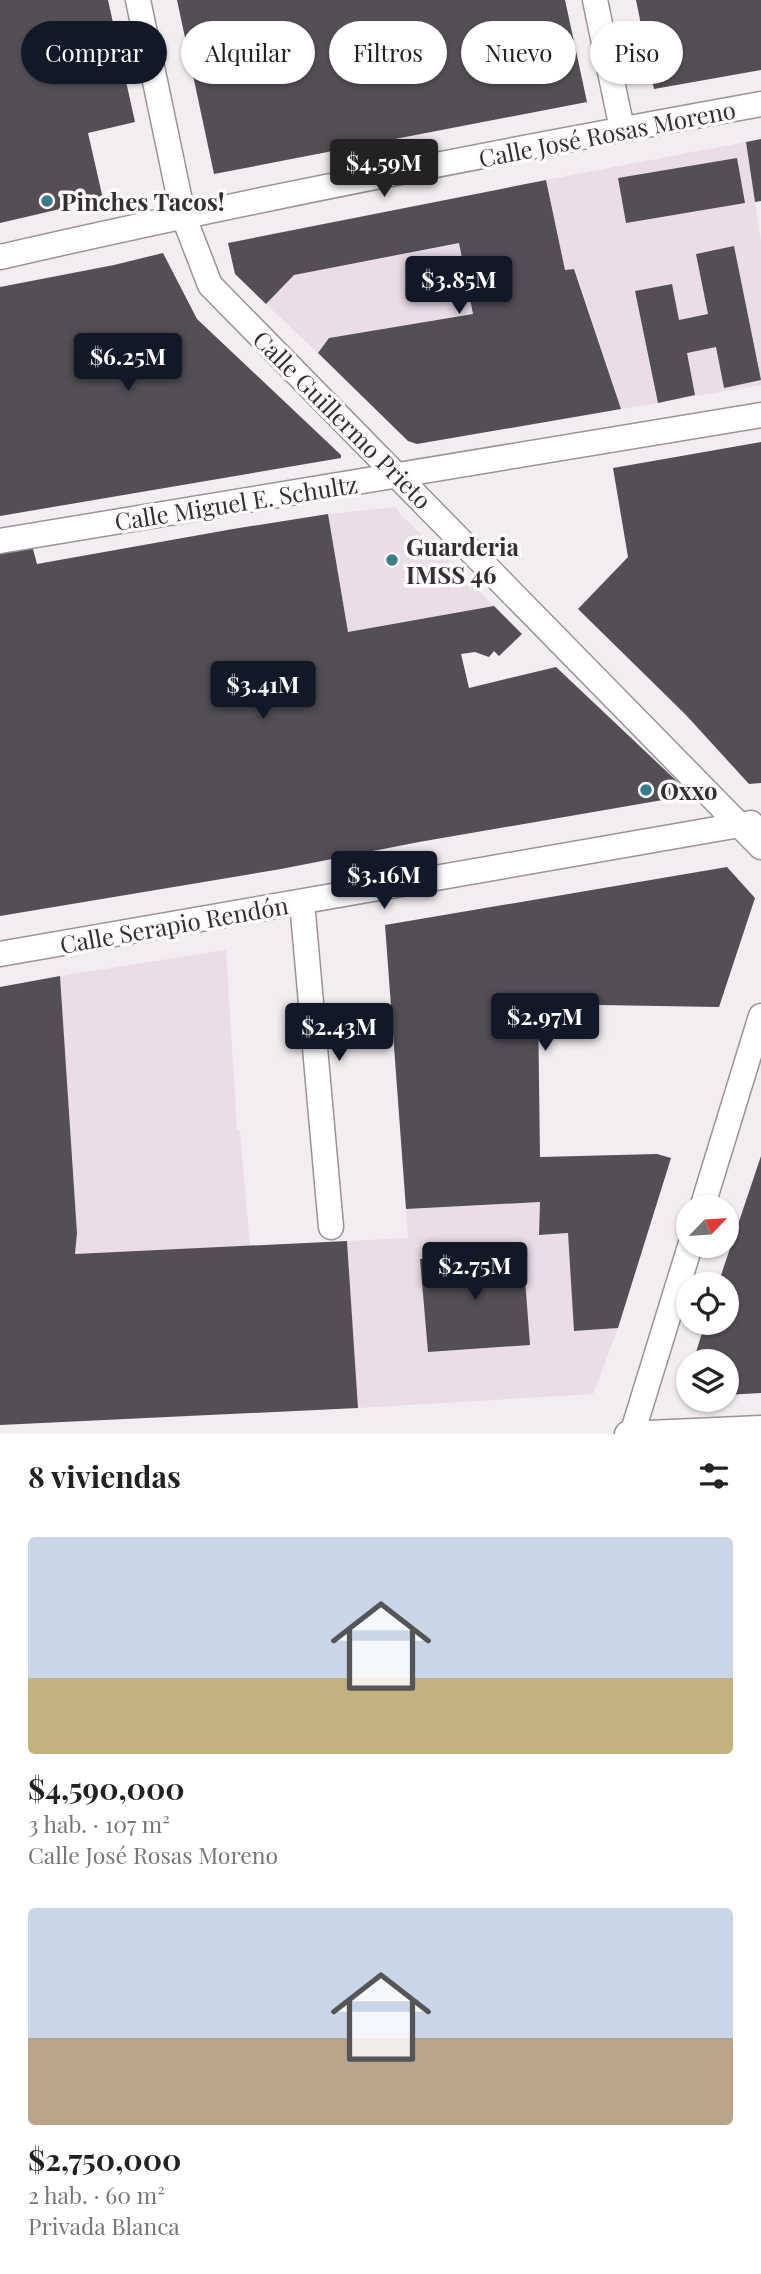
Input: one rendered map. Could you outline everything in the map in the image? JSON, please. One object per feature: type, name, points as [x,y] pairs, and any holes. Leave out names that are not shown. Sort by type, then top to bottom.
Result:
[{"type":"street","name":"Calle Guillermo Prieto","points":[[138,0],[183,215],[210,285],[751,823],[761,847]]},
{"type":"street","points":[[595,0],[622,129]]},
{"type":"street","name":"Calle José Rosas Moreno","points":[[0,257],[183,215],[761,104]]},
{"type":"street","name":"Calle Miguel E. Schultz","points":[[0,541],[761,415]]},
{"type":"street","name":"Calle Serapio Rendón","points":[[0,954],[751,823]]},
{"type":"street","points":[[302,902],[331,1227]]},
{"type":"street","points":[[706,1195],[761,1016]]},
{"type":"street","points":[[686,1258],[630,1434],[761,1428]]},
{"type":"shaded area","points":[[746,142],[761,241],[761,385],[621,409],[575,269],[565,270],[546,180]]},
{"type":"shaded area","points":[[459,243],[473,314],[329,338],[318,353],[266,304],[294,275]]},
{"type":"shaded area","name":"Guarderia IMSS 46","points":[[397,507],[399,513],[494,606],[348,632],[328,514]]},
{"type":"shaded area","points":[[226,950],[237,1130],[240,1131],[250,1246],[75,1254],[77,1233],[60,976]]},
{"type":"shaded area","points":[[540,1202],[539,1235],[568,1233],[574,1331],[618,1328],[593,1394],[358,1408],[347,1241],[408,1238],[406,1209]]},
{"type":"building","points":[[0,0],[108,0],[113,21],[21,21],[21,84],[127,84],[135,122],[88,133],[103,199],[0,223]]},
{"type":"building","points":[[177,0],[565,0],[570,21],[461,21],[461,84],[576,84],[576,51],[587,102],[214,174],[195,84],[315,84],[315,21],[181,21]]},
{"type":"building","points":[[636,0],[761,0],[761,70],[683,84],[683,21],[640,21]]},
{"type":"building","points":[[653,84],[682,84],[654,89]]},
{"type":"building","points":[[761,139],[761,201],[755,202],[746,142]]},
{"type":"building","points":[[737,158],[745,203],[626,223],[618,178]]},
{"type":"building","points":[[546,180],[565,270],[574,269],[621,409],[417,444],[408,441],[318,353],[329,338],[473,314],[459,243],[294,275],[266,304],[235,274],[228,243]]},
{"type":"building","points":[[734,246],[761,380],[724,388],[716,347],[687,353],[695,395],[658,403],[635,291],[672,284],[679,320],[708,314],[696,254]]},
{"type":"building","points":[[163,253],[197,319],[341,455],[341,458],[0,516],[0,287]]},
{"type":"building","points":[[761,442],[761,783],[749,784],[686,715],[578,609],[628,557],[613,468]]},
{"type":"building","points":[[328,514],[348,632],[494,606],[522,634],[499,656],[494,651],[489,657],[475,652],[461,654],[469,688],[556,667],[682,786],[680,797],[281,869],[0,916],[0,544],[30,538],[37,564]]},
{"type":"building","points":[[727,867],[755,898],[719,1007],[538,1004],[540,1157],[657,1154],[671,1158],[618,1328],[574,1331],[568,1233],[539,1235],[540,1202],[406,1209],[385,925]]},
{"type":"building","points":[[60,976],[77,1233],[75,1254],[347,1241],[358,1408],[0,1425],[0,987]]},
{"type":"building","points":[[761,1156],[761,1393],[739,1394],[739,1349],[697,1349],[701,1335],[739,1335],[739,1272],[722,1272],[727,1258],[739,1258],[739,1221]]},
{"type":"building","points":[[523,1252],[530,1345],[428,1352],[420,1259]]},
{"type":"place","name":"Pinches Tacos!","points":[[47,201]]},
{"type":"place","name":"Guarderia IMSS 46","points":[[392,560]]},
{"type":"place","name":"Oxxo","points":[[646,790]]}]
